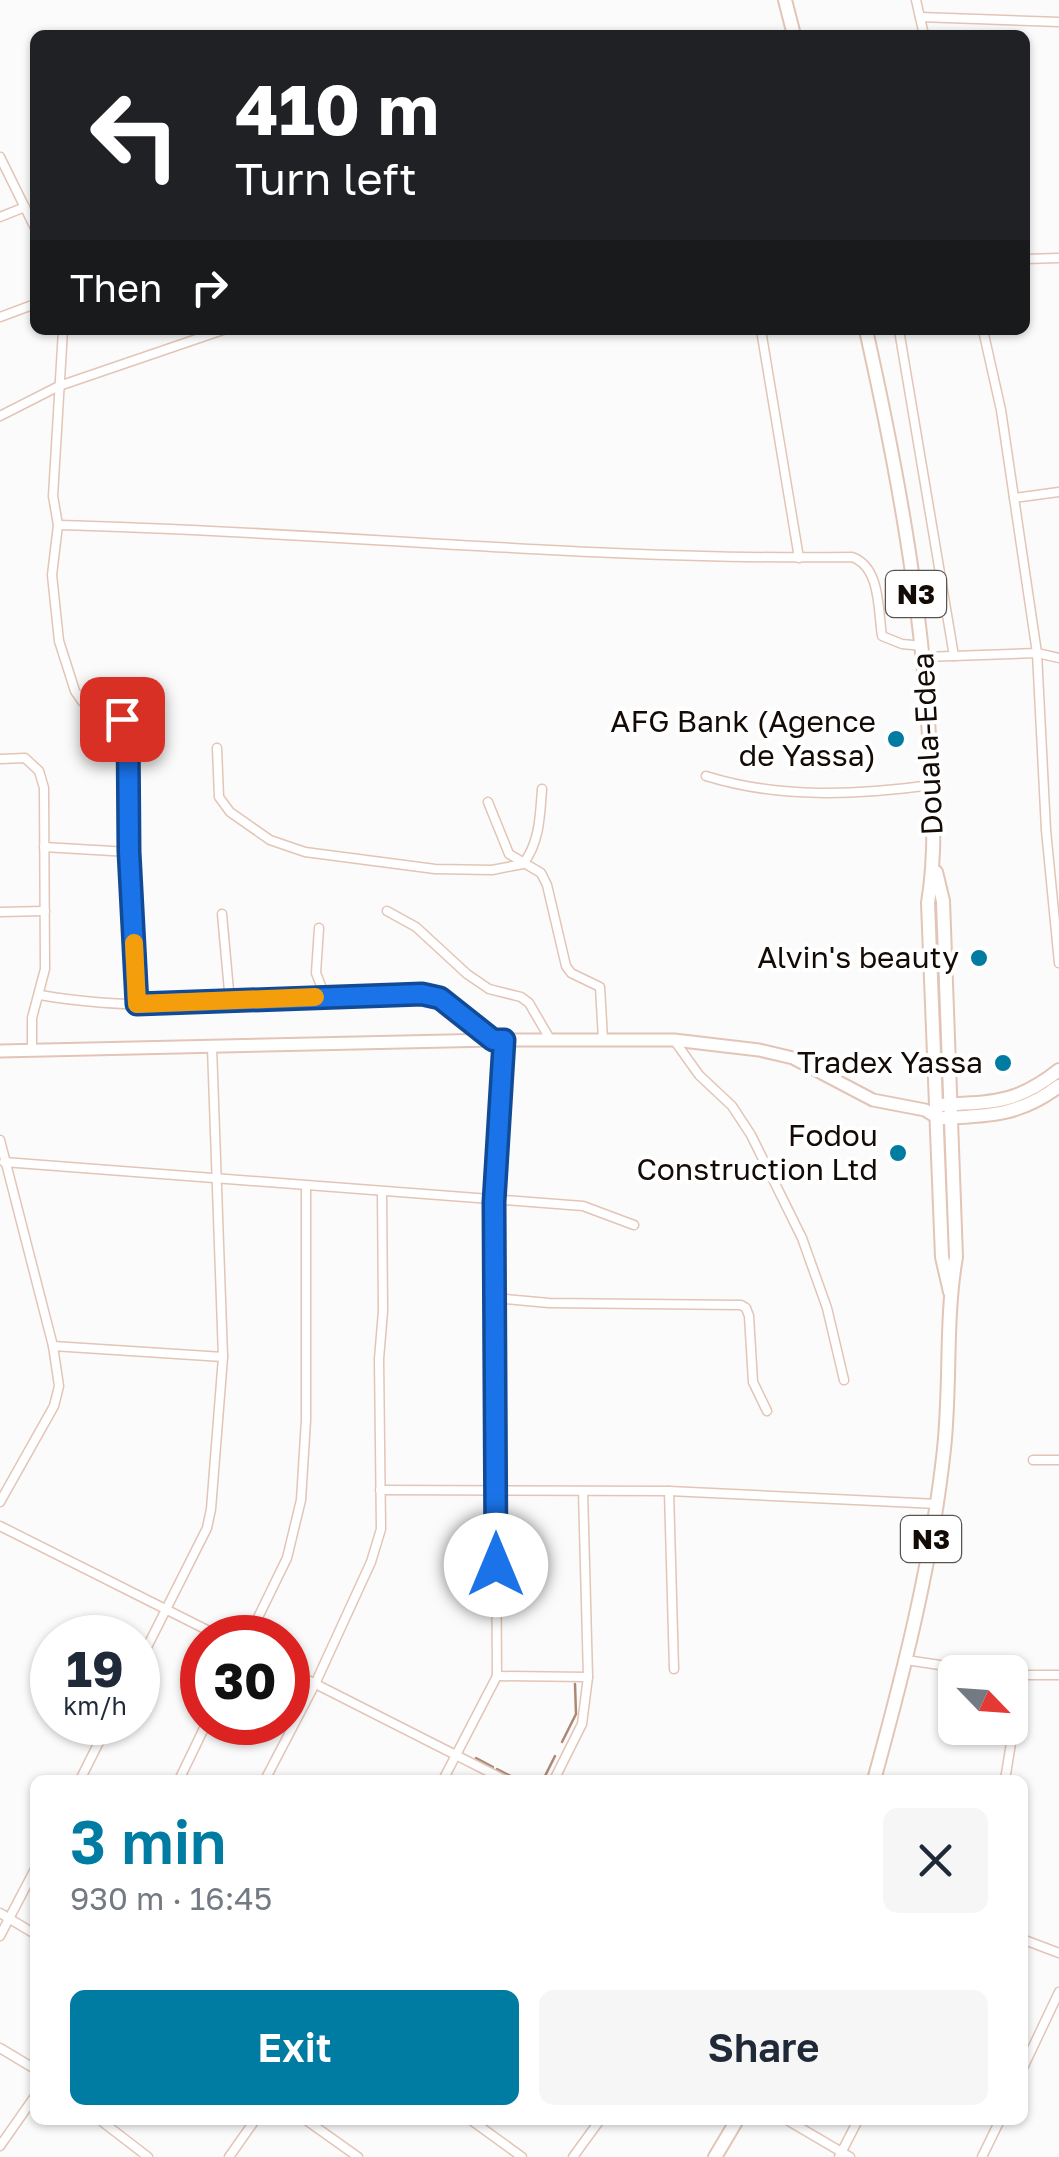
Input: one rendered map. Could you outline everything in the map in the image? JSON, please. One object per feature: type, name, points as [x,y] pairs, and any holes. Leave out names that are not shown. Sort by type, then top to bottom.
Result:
[{"type":"main road","points":[[785,0],[793,30]]},
{"type":"main road","name":"Douala-Edea","points":[[867,335],[895,470],[924,652],[932,785],[934,862],[928,902],[940,1111],[942,1258],[950,1292],[944,1446],[937,1504],[906,1660],[875,1775]]},
{"type":"main road","points":[[0,1051],[674,1040],[760,1050],[792,1058],[872,1100],[940,1111],[1015,1112],[1058,1091]]},
{"type":"main road","points":[[940,1111],[1010,1100],[1059,1070]]},
{"type":"main road","points":[[715,2157],[734,2125]]},
{"type":"street","points":[[916,0],[923,30]]},
{"type":"street","points":[[920,17],[1059,22]]},
{"type":"street","points":[[0,157],[30,218]]},
{"type":"street","points":[[0,217],[25,207]]},
{"type":"street","points":[[1030,259],[1059,258]]},
{"type":"street","points":[[0,317],[30,306]]},
{"type":"street","points":[[62,335],[53,496],[58,525],[53,598],[65,663],[75,691],[87,706],[122,719],[128,726],[129,852],[137,1004]]},
{"type":"street","points":[[0,416],[59,386],[208,335]]},
{"type":"street","points":[[762,335],[798,558]]},
{"type":"street","points":[[900,335],[954,656]]},
{"type":"street","points":[[984,335],[1001,410],[1037,653],[1046,830],[1059,963]]},
{"type":"street","points":[[1014,498],[1059,492]]},
{"type":"street","points":[[58,525],[798,558],[852,557],[861,560],[874,578],[882,636],[924,652],[954,656],[1037,653],[1059,658]]},
{"type":"street","points":[[217,748],[219,796],[230,812],[270,840],[304,852],[435,869],[492,870],[524,864],[539,828],[542,788]]},
{"type":"street","points":[[0,759],[25,758],[39,771],[44,788],[46,969],[32,1018],[32,1049]]},
{"type":"street","points":[[706,776],[739,787],[821,794],[860,794],[932,785]]},
{"type":"street","points":[[488,802],[509,854],[540,873],[547,885],[566,966],[572,974],[600,988],[602,1039]]},
{"type":"street","points":[[44,847],[129,852]]},
{"type":"street","points":[[0,912],[45,911]]},
{"type":"street","points":[[387,911],[416,927],[489,989],[529,1002],[550,1040]]},
{"type":"street","points":[[222,914],[230,1002]]},
{"type":"street","points":[[320,928],[316,972],[324,996]]},
{"type":"street","points":[[40,995],[85,1003],[137,1004],[422,994],[440,998],[499,1040],[494,1202],[497,1676],[445,1775]]},
{"type":"street","points":[[674,1040],[752,1135],[802,1238],[826,1308],[844,1380]]},
{"type":"street","points":[[160,1621],[212,1509],[223,1357],[212,1047]]},
{"type":"street","points":[[0,1140],[53,1346],[58,1395],[0,1502]]},
{"type":"street","points":[[4,1162],[582,1206],[634,1225]]},
{"type":"street","points":[[259,1615],[287,1558],[301,1500],[306,1420],[306,1186]]},
{"type":"street","points":[[267,1775],[315,1684],[381,1529],[382,1192]]},
{"type":"street","points":[[494,1298],[548,1303],[741,1305],[749,1316],[752,1382],[767,1411]]},
{"type":"street","points":[[53,1346],[223,1357]]},
{"type":"street","points":[[1032,1460],[1059,1460]]},
{"type":"street","points":[[380,1490],[668,1490],[937,1504]]},
{"type":"street","points":[[668,1490],[674,1669]]},
{"type":"street","points":[[556,1775],[582,1724],[588,1677],[583,1491]]},
{"type":"street","points":[[0,1526],[180,1616]]},
{"type":"street","points":[[906,1660],[938,1665]]},
{"type":"street","points":[[1028,1676],[1059,1675]]},
{"type":"street","points":[[497,1676],[588,1677]]},
{"type":"street","points":[[310,1681],[495,1775]]},
{"type":"street","points":[[82,1775],[98,1745]]},
{"type":"street","points":[[182,1775],[196,1745]]},
{"type":"street","points":[[1007,1775],[1011,1745]]},
{"type":"street","points":[[0,1936],[30,1878]]},
{"type":"street","points":[[0,1914],[30,1931]]},
{"type":"street","points":[[1028,1941],[1059,1953]]},
{"type":"street","points":[[1028,2057],[1059,1992]]},
{"type":"street","points":[[0,2048],[30,2065]]},
{"type":"street","points":[[0,2146],[30,2103]]},
{"type":"street","points":[[106,2125],[148,2157]]},
{"type":"street","points":[[229,2157],[251,2125]]},
{"type":"street","points":[[313,2125],[358,2157]]},
{"type":"street","points":[[483,2125],[522,2157]]},
{"type":"street","points":[[573,2157],[596,2125]]},
{"type":"street","points":[[795,2125],[844,2155],[856,2125]]},
{"type":"street","points":[[982,2157],[998,2125]]},
{"type":"waterway","points":[[562,1742],[576,1714],[575,1684]]},
{"type":"waterway","points":[[546,1775],[555,1756]]},
{"type":"waterway","points":[[476,1758],[493,1767]]},
{"type":"waterway","points":[[497,1769],[508,1775]]},
{"type":"slow traffic","points":[[134,943],[137,1004],[315,997]]},
{"type":"place","name":"AFG Bank (Agence de Yassa)","points":[[896,739]]},
{"type":"place","name":"Alvin's beauty","points":[[979,958]]},
{"type":"place","name":"Tradex Yassa","points":[[1003,1063]]},
{"type":"place","name":"Fodou Construction Ltd","points":[[898,1153]]},
{"type":"route","points":[[122,719],[128,726],[129,852],[137,1004],[422,994],[440,998],[456,1008],[493,1040],[504,1040],[494,1202],[496,1565]]}]
